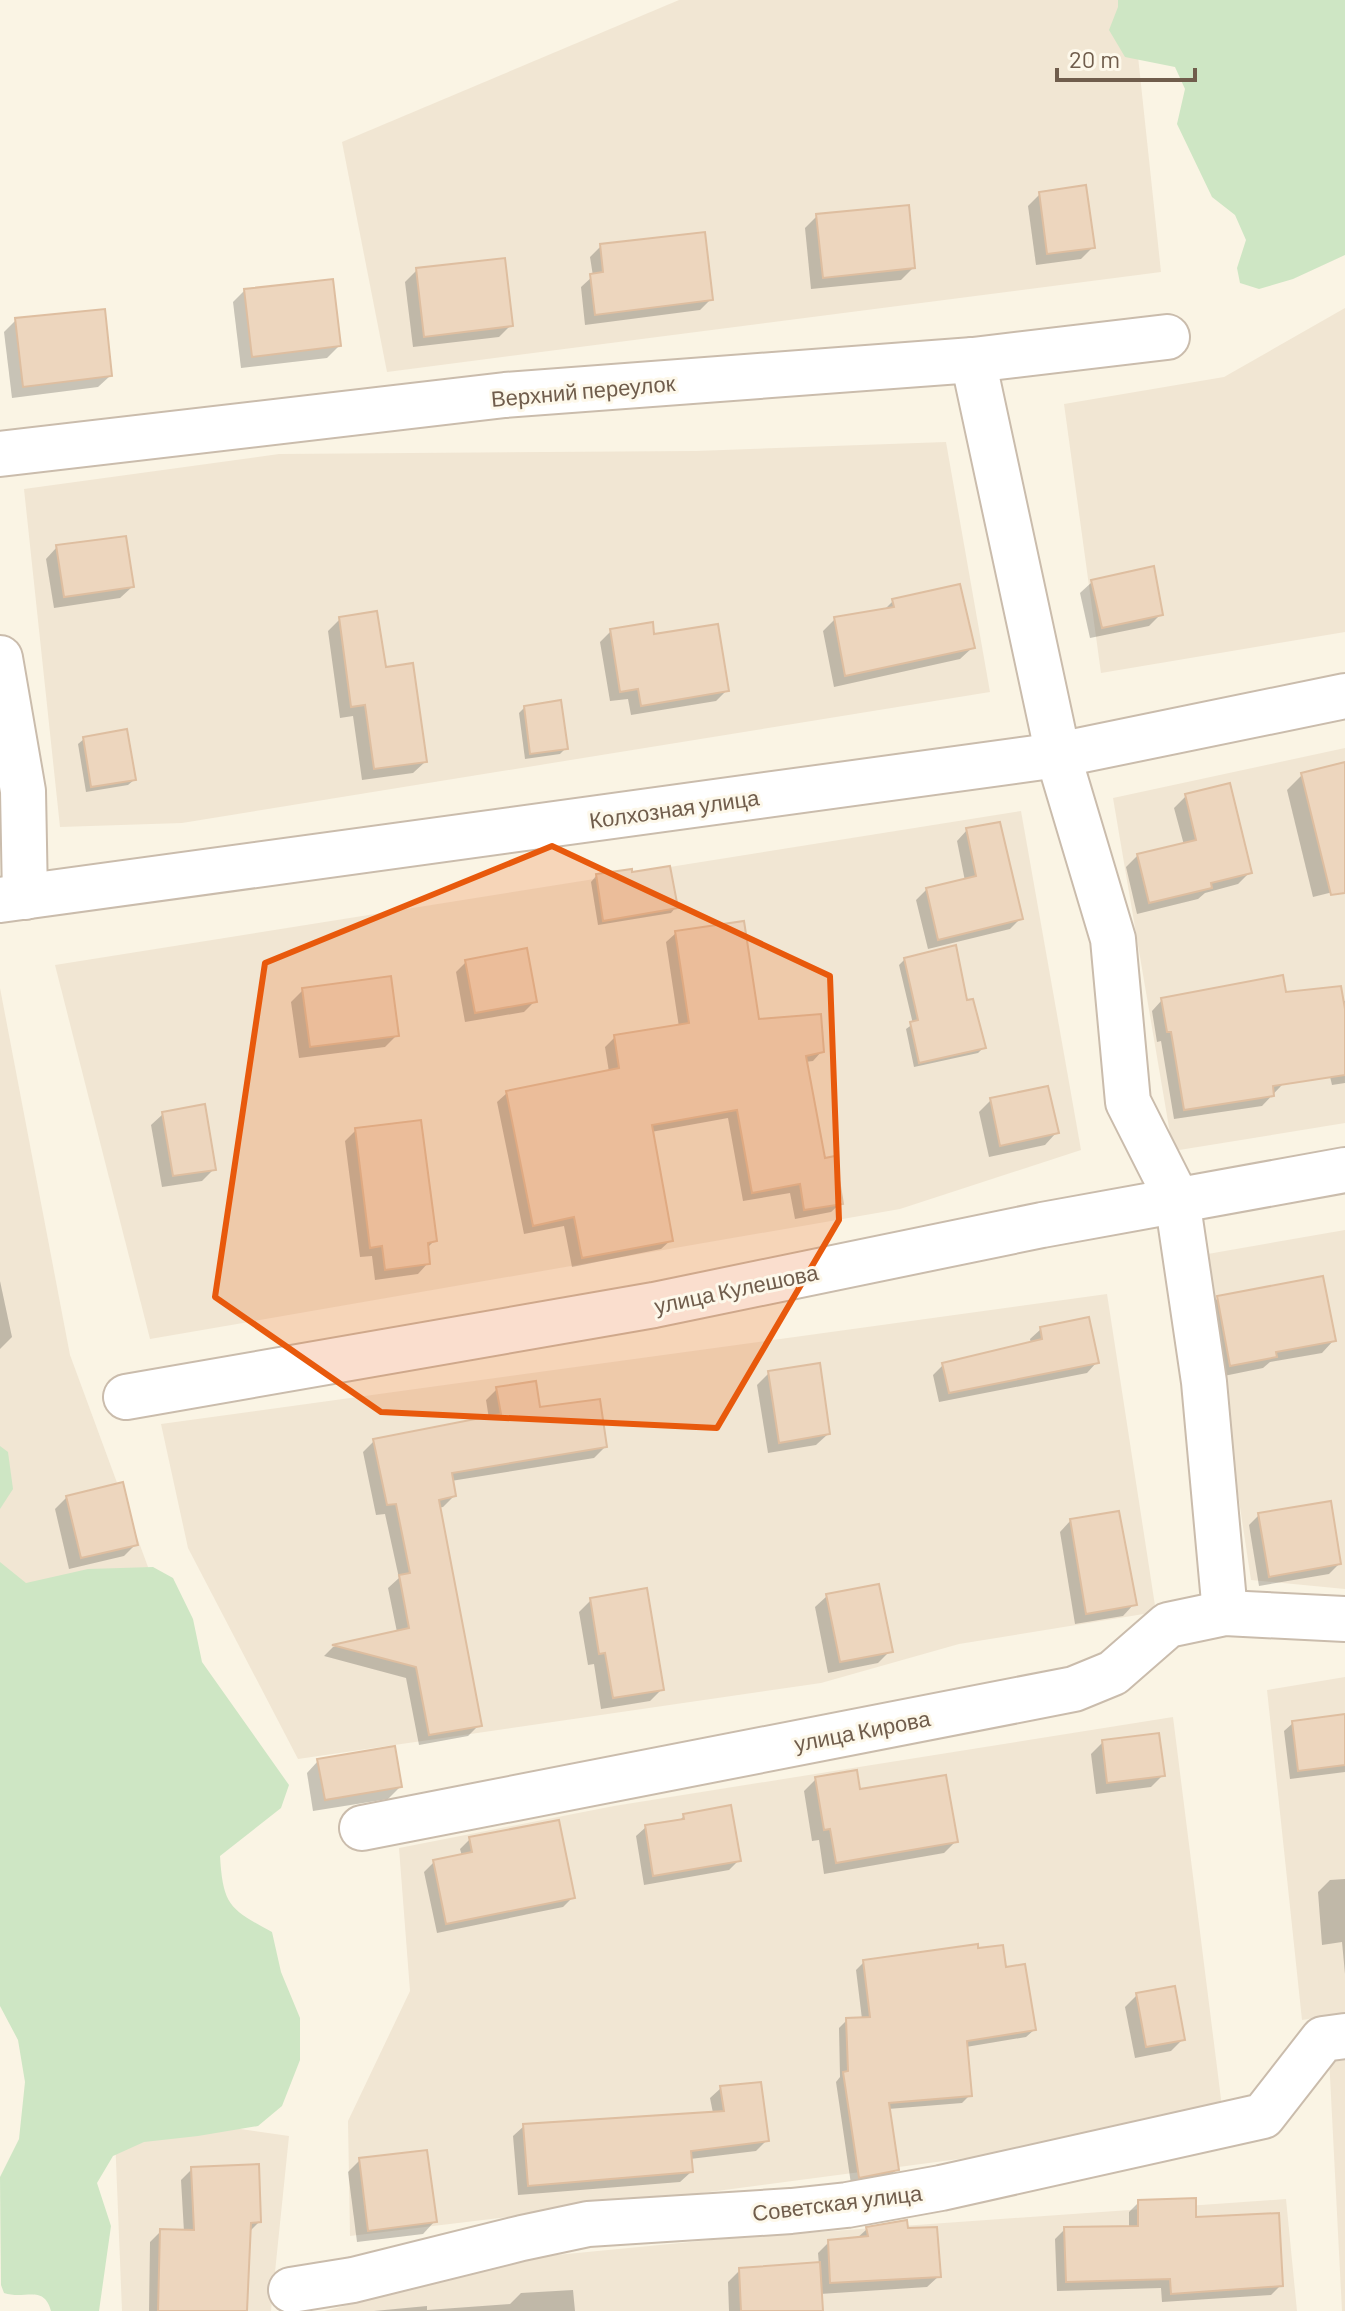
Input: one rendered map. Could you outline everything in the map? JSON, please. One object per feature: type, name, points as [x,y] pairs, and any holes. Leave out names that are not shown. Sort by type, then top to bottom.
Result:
[{"type":"street","name":"Верхний переулок","points":[[0,454],[505,395],[973,360],[1167,337]]},
{"type":"street","points":[[973,360],[1058,755],[1113,939],[1128,1102],[1177,1199],[1204,1382],[1225,1613]]},
{"type":"street","points":[[0,658],[23,791],[12,898]]},
{"type":"street","name":"Колхозная улица","points":[[12,898],[1058,755],[1345,696]]},
{"type":"street","name":"улица Кулешова","points":[[126,1397],[654,1305],[1177,1199],[1345,1170]]},
{"type":"street","name":"улица Кирова","points":[[362,1828],[1074,1689],[1113,1673],[1168,1625],[1225,1613],[1345,1619]]},
{"type":"street","name":"Советская улица","points":[[291,2290],[353,2280],[588,2224],[791,2211],[941,2188],[1263,2116],[1323,2039],[1345,2036]]},
{"type":"highlighted area","points":[[552,846],[830,976],[839,1220],[717,1428],[381,1412],[215,1297],[265,963]]},
{"type":"shaded area","points":[[679,0],[1132,0],[1161,272],[387,372],[342,142]]},
{"type":"shaded area","points":[[1345,308],[1345,632],[1101,673],[1064,404],[1224,377]]},
{"type":"shaded area","points":[[946,442],[990,692],[182,823],[60,827],[24,489],[279,454],[696,451]]},
{"type":"shaded area","points":[[1345,748],[1345,1123],[1173,1151],[1113,798]]},
{"type":"shaded area","points":[[1021,811],[1081,1150],[900,1209],[150,1339],[55,965]]},
{"type":"shaded area","points":[[0,988],[70,1355],[155,1586],[0,1636]]},
{"type":"shaded area","points":[[1345,1230],[1345,1589],[1251,1580],[1202,1255]]},
{"type":"shaded area","points":[[1107,1294],[1156,1612],[959,1644],[821,1683],[298,1759],[188,1548],[161,1424]]},
{"type":"shaded area","points":[[1345,1677],[1345,2013],[1302,2020],[1267,1690]]},
{"type":"shaded area","points":[[1173,1717],[1222,2107],[997,2154],[350,2236],[348,2121],[410,1991],[399,1848],[614,1806]]},
{"type":"shaded area","points":[[1345,2055],[1345,2311],[1342,2311],[1329,2057]]},
{"type":"shaded area","points":[[114,2111],[289,2136],[271,2311],[122,2311]]},
{"type":"shaded area","points":[[1286,2199],[1297,2311],[324,2311],[546,2256],[732,2238]]},
{"type":"green space","points":[[1118,0],[1345,0],[1345,255],[1293,279],[1259,289],[1240,283],[1237,268],[1246,240],[1235,215],[1212,197],[1177,124],[1185,89],[1175,67],[1125,57],[1109,30]]},
{"type":"green space","points":[[0,1446],[8,1452],[13,1489],[0,1509]]},
{"type":"green space","points":[[0,1562],[26,1583],[88,1569],[153,1567],[173,1578],[193,1619],[202,1662],[289,1785],[281,1808],[220,1856],[223,1886],[231,1904],[272,1932],[281,1972],[300,2018],[300,2060],[282,2106],[258,2126],[144,2142],[113,2156],[97,2183],[111,2226],[99,2311],[51,2311],[39,2295],[4,2293],[1,2285],[0,2177],[19,2139],[25,2082],[18,2040],[0,2006]]},
{"type":"building","points":[[1086,185],[1095,248],[1047,254],[1039,192]]},
{"type":"building","points":[[909,205],[915,268],[823,278],[816,214]]},
{"type":"building","points":[[705,232],[713,300],[595,315],[590,274],[603,272],[600,244]]},
{"type":"building","points":[[505,258],[513,326],[424,337],[416,268]]},
{"type":"building","points":[[333,279],[341,346],[252,357],[244,289]]},
{"type":"building","points":[[105,309],[112,376],[23,387],[15,318]]},
{"type":"building","points":[[126,536],[134,587],[64,597],[56,545]]},
{"type":"building","points":[[1154,566],[1163,615],[1102,628],[1091,580]]},
{"type":"building","points":[[960,584],[975,648],[845,676],[834,617],[894,607],[892,599]]},
{"type":"building","points":[[377,611],[386,667],[413,663],[427,762],[374,769],[365,705],[351,707],[339,617]]},
{"type":"building","points":[[653,622],[654,634],[718,624],[729,691],[641,706],[638,689],[620,692],[610,629]]},
{"type":"building","points":[[561,700],[568,749],[530,754],[524,706]]},
{"type":"building","points":[[127,729],[136,780],[91,787],[83,737]]},
{"type":"building","points":[[1345,762],[1345,893],[1331,895],[1301,773]]},
{"type":"building","points":[[1230,783],[1252,873],[1211,883],[1212,888],[1149,903],[1137,854],[1196,840],[1185,794]]},
{"type":"building","points":[[1000,822],[1023,919],[938,940],[926,888],[976,876],[966,828]]},
{"type":"building","points":[[670,866],[678,908],[603,921],[596,874]]},
{"type":"building","points":[[744,921],[759,1019],[821,1014],[824,1052],[806,1056],[825,1158],[835,1156],[843,1204],[804,1210],[800,1184],[752,1193],[737,1110],[652,1125],[673,1241],[582,1258],[574,1217],[533,1226],[506,1091],[619,1068],[614,1035],[689,1023],[675,931]]},
{"type":"building","points":[[956,945],[967,1000],[973,999],[986,1048],[919,1063],[910,1022],[918,1020],[904,958]]},
{"type":"building","points":[[527,948],[537,1002],[475,1013],[465,960]]},
{"type":"building","points":[[1283,975],[1286,992],[1341,986],[1345,1009],[1345,1075],[1273,1086],[1274,1096],[1184,1110],[1171,1032],[1167,1032],[1161,998]]},
{"type":"building","points":[[391,976],[399,1036],[310,1047],[302,988]]},
{"type":"building","points":[[1048,1086],[1059,1133],[1000,1146],[990,1098]]},
{"type":"building","points":[[205,1104],[216,1170],[173,1176],[162,1112]]},
{"type":"building","points":[[421,1120],[437,1241],[428,1243],[430,1264],[385,1270],[382,1246],[370,1248],[355,1128]]},
{"type":"building","points":[[1323,1276],[1336,1341],[1276,1352],[1277,1357],[1230,1366],[1217,1296]]},
{"type":"building","points":[[1089,1317],[1099,1363],[949,1393],[942,1363],[1042,1339],[1040,1327]]},
{"type":"building","points":[[820,1363],[830,1434],[779,1443],[768,1371]]},
{"type":"building","points":[[536,1381],[540,1407],[600,1399],[607,1447],[452,1473],[456,1496],[439,1500],[482,1726],[429,1735],[416,1667],[332,1645],[409,1628],[399,1575],[410,1573],[396,1504],[387,1505],[373,1439],[501,1414],[496,1387]]},
{"type":"building","points":[[123,1482],[138,1545],[81,1558],[66,1496]]},
{"type":"building","points":[[1331,1501],[1341,1564],[1269,1577],[1258,1513]]},
{"type":"building","points":[[1119,1511],[1137,1605],[1086,1614],[1070,1519]]},
{"type":"building","points":[[879,1584],[893,1652],[840,1662],[826,1594]]},
{"type":"building","points":[[647,1588],[664,1690],[613,1698],[605,1653],[599,1654],[590,1598]]},
{"type":"building","points":[[1345,1714],[1345,1765],[1298,1771],[1292,1721]]},
{"type":"building","points":[[1159,1733],[1165,1776],[1107,1783],[1102,1740]]},
{"type":"building","points":[[395,1746],[402,1787],[325,1800],[317,1759]]},
{"type":"building","points":[[857,1770],[860,1789],[946,1775],[958,1842],[836,1863],[830,1829],[824,1830],[815,1777]]},
{"type":"building","points":[[731,1805],[741,1861],[653,1876],[645,1825],[684,1819],[683,1814]]},
{"type":"building","points":[[559,1820],[575,1898],[446,1924],[433,1860],[472,1852],[469,1837]]},
{"type":"building","points":[[978,1944],[978,1948],[1003,1945],[1006,1967],[1025,1964],[1036,2030],[967,2041],[972,2096],[889,2103],[899,2170],[859,2178],[843,2072],[848,2071],[846,2018],[870,2017],[863,1960]]},
{"type":"building","points":[[1175,1986],[1185,2040],[1146,2047],[1136,1993]]},
{"type":"building","points":[[761,2082],[769,2141],[691,2151],[693,2172],[528,2186],[523,2124],[724,2111],[720,2086]]},
{"type":"building","points":[[427,2150],[437,2222],[368,2231],[359,2158]]},
{"type":"building","points":[[259,2164],[261,2222],[251,2223],[247,2311],[158,2311],[160,2229],[194,2230],[191,2167]]},
{"type":"building","points":[[1196,2198],[1196,2217],[1279,2213],[1283,2286],[1171,2294],[1170,2279],[1066,2282],[1064,2227],[1138,2226],[1138,2200]]},
{"type":"building","points":[[907,2220],[908,2228],[937,2227],[941,2277],[830,2283],[828,2240],[868,2236],[866,2227]]},
{"type":"building","points":[[820,2262],[823,2311],[741,2311],[739,2268]]}]
